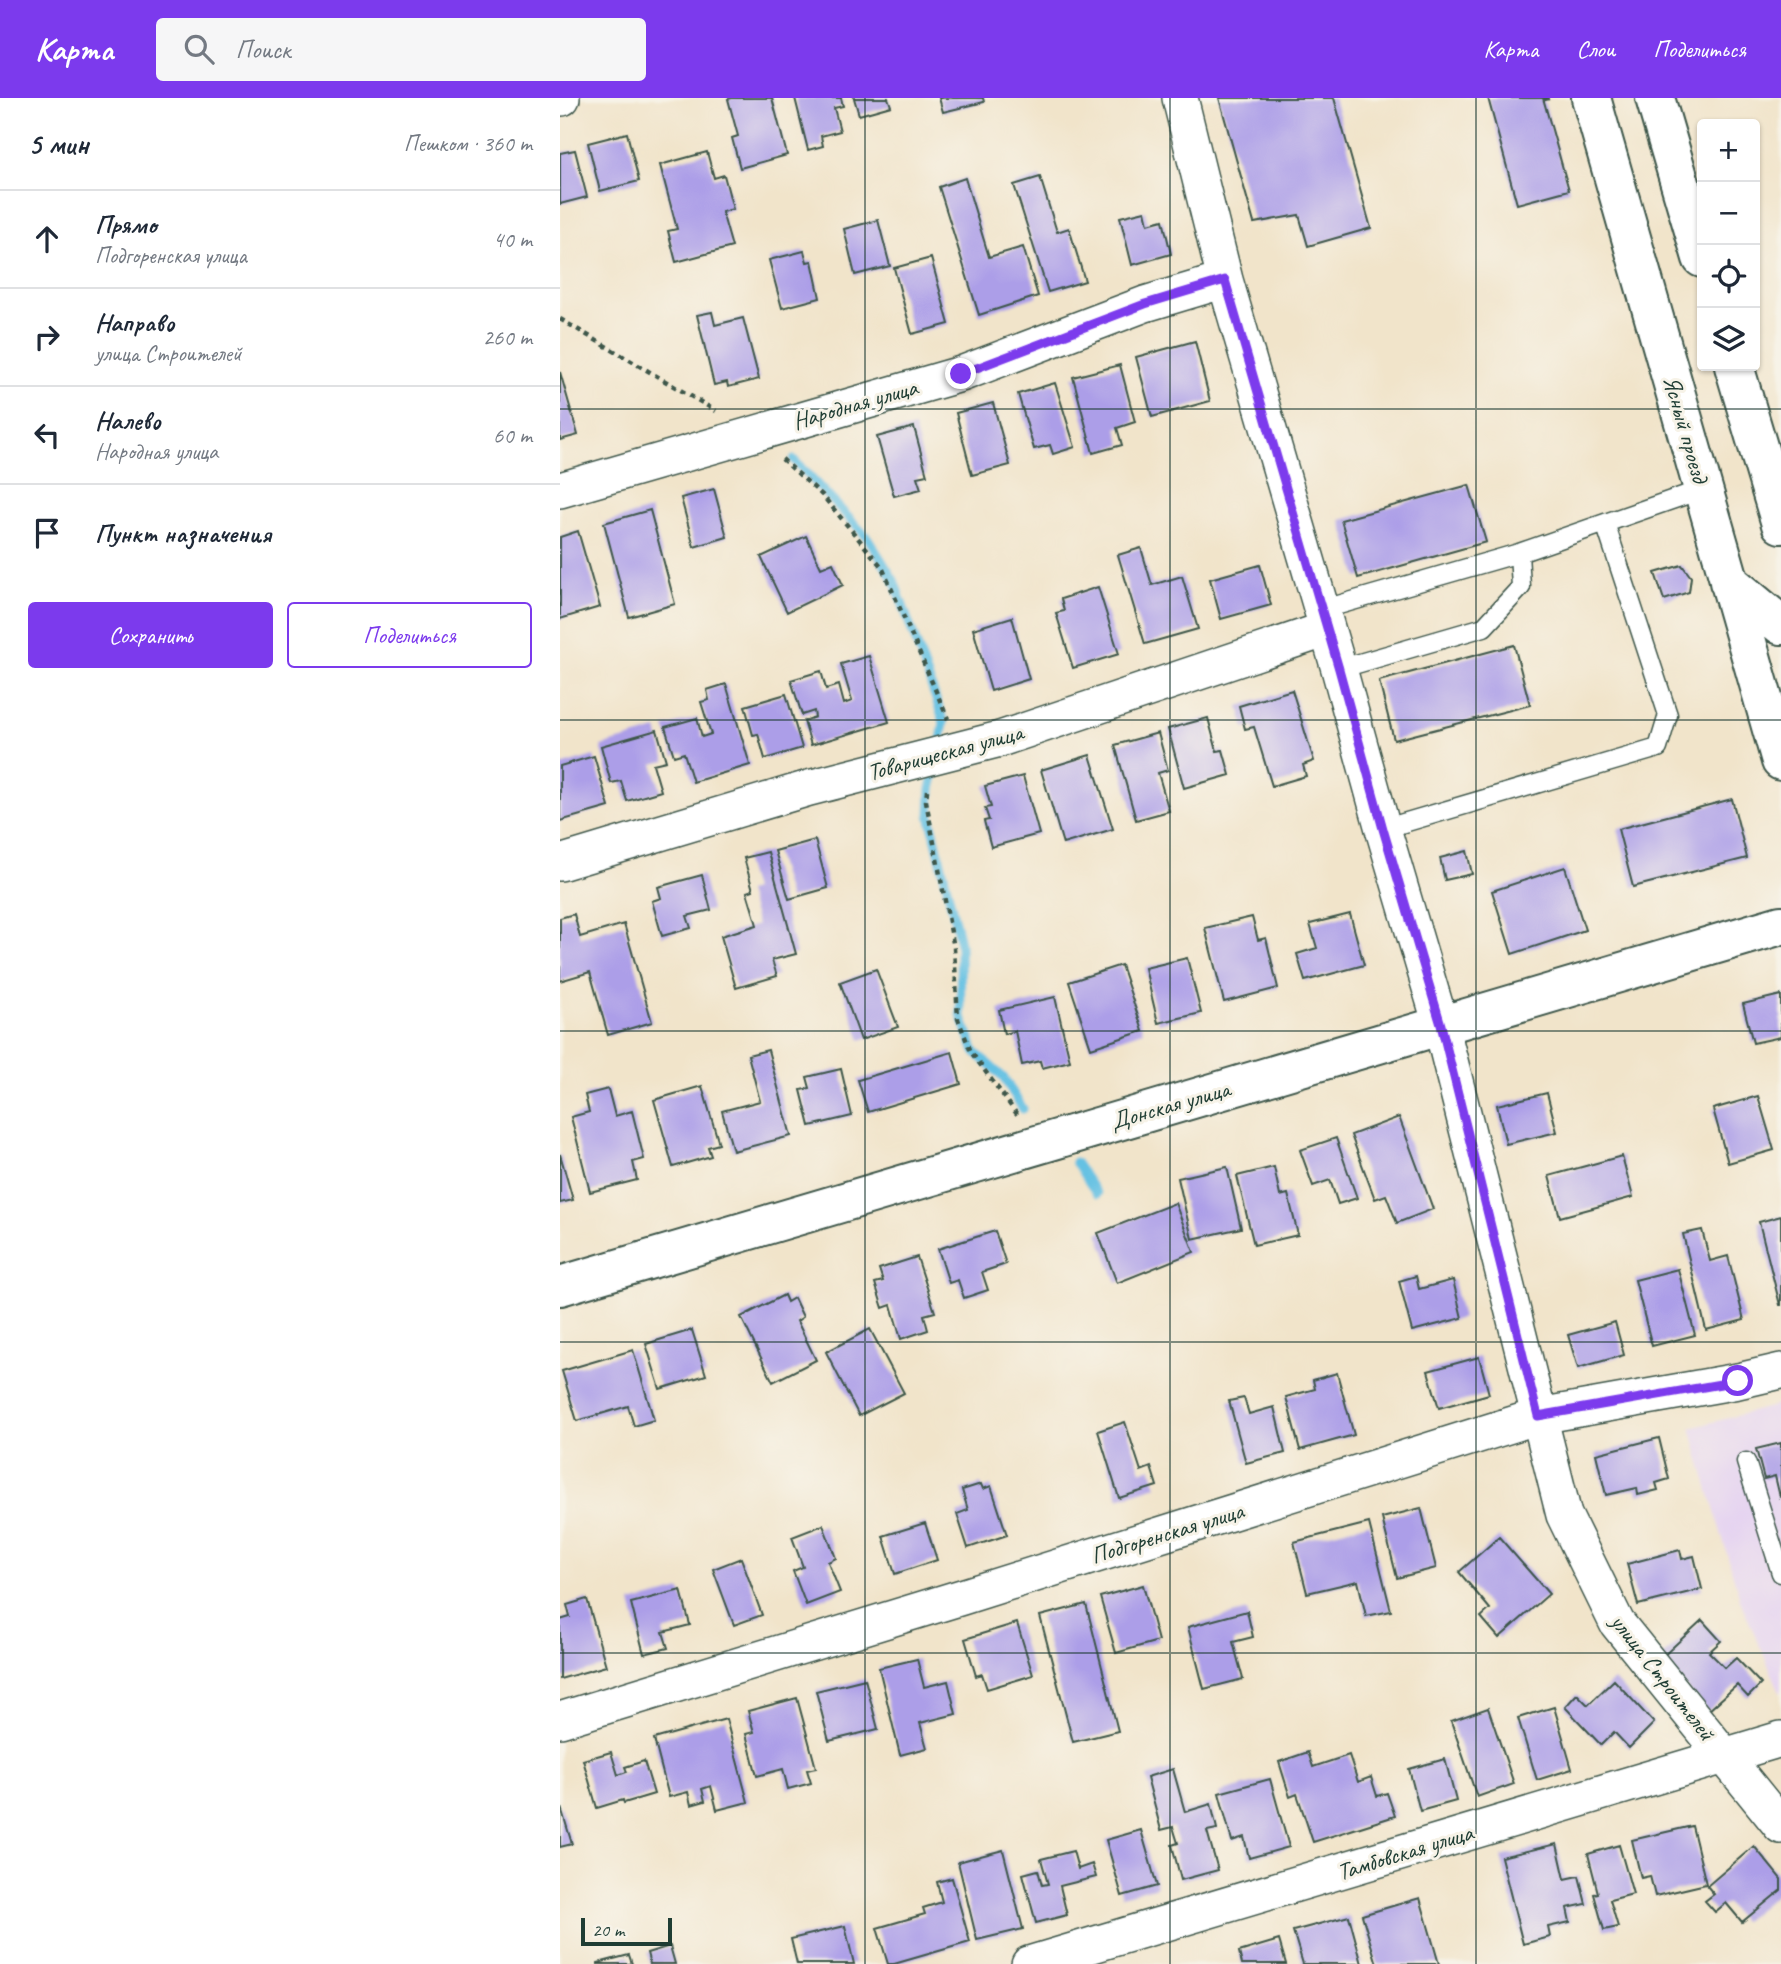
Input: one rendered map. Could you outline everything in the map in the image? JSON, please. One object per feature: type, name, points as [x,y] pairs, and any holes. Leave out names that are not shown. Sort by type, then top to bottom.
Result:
[{"type":"street","name":"улица Строителей","points":[[1180,98],[1225,280],[1441,1025],[1564,1515],[1617,1623],[1781,1826]]},
{"type":"street","name":"Ясный проезд","points":[[1591,98],[1781,761]]},
{"type":"street","points":[[1655,98],[1698,245]]},
{"type":"street","name":"Народная улица","points":[[560,490],[961,374],[1145,304],[1225,280]]},
{"type":"street","points":[[1735,371],[1781,524]]},
{"type":"street","points":[[1729,582],[1781,625]]},
{"type":"street","name":"Товарищеская улица","points":[[560,863],[809,788],[1000,739],[1324,620]]},
{"type":"street","name":"Донская улица","points":[[560,1286],[1781,925]]},
{"type":"street","name":"Подгоренская улица","points":[[560,1720],[1538,1416],[1781,1371]]},
{"type":"street","name":"Тамбовская улица","points":[[1029,1964],[1781,1740]]},
{"type":"lane","points":[[1324,620],[1703,489]]},
{"type":"lane","points":[[1383,829],[1658,748],[1668,715],[1605,523]]},
{"type":"lane","points":[[1339,669],[1484,627],[1521,587],[1519,553]]},
{"type":"lane","points":[[1746,1462],[1781,1573]]},
{"type":"path","points":[[560,319],[754,434],[822,495],[882,567],[944,753],[926,801],[954,948],[958,1018],[971,1052],[1022,1121]]},
{"type":"shaded area","points":[[1781,1404],[1781,1694],[1741,1603],[1691,1428]]},
{"type":"building","points":[[772,98],[787,155],[740,168],[732,138],[738,136],[728,99]]},
{"type":"building","points":[[795,98],[841,98],[843,106],[834,108],[840,131],[821,136],[823,146],[808,150]]},
{"type":"building","points":[[854,98],[888,98],[891,106],[859,115]]},
{"type":"building","points":[[939,98],[983,98],[984,102],[943,112]]},
{"type":"building","points":[[1219,98],[1334,98],[1371,228],[1308,246],[1299,215],[1254,223]]},
{"type":"building","points":[[1488,98],[1543,98],[1569,190],[1517,204]]},
{"type":"building","points":[[627,133],[639,181],[600,191],[588,143]]},
{"type":"building","points":[[575,150],[587,197],[560,204],[560,153]]},
{"type":"building","points":[[707,152],[714,178],[724,175],[733,209],[722,212],[732,247],[676,262],[668,231],[677,229],[660,165]]},
{"type":"building","points":[[1040,177],[1057,232],[1069,228],[1085,281],[1048,292],[1014,185]]},
{"type":"building","points":[[965,178],[989,257],[1023,247],[1038,296],[979,315],[939,187]]},
{"type":"building","points":[[1145,211],[1148,224],[1163,220],[1171,254],[1132,265],[1120,217]]},
{"type":"building","points":[[878,220],[890,266],[855,275],[844,229]]},
{"type":"building","points":[[804,251],[807,262],[812,261],[820,298],[782,308],[769,260]]},
{"type":"building","points":[[931,258],[949,324],[912,334],[894,268]]},
{"type":"building","points":[[712,312],[715,325],[743,318],[759,379],[728,387],[727,382],[714,385],[697,315]]},
{"type":"building","points":[[1195,341],[1210,401],[1152,417],[1136,357]]},
{"type":"building","points":[[1120,365],[1135,422],[1117,428],[1122,445],[1093,453],[1073,377]]},
{"type":"building","points":[[560,372],[578,435],[560,440]]},
{"type":"building","points":[[1055,383],[1075,447],[1053,454],[1050,445],[1034,449],[1018,394]]},
{"type":"building","points":[[993,403],[1010,465],[972,475],[956,413]]},
{"type":"building","points":[[914,427],[927,475],[917,477],[921,489],[894,496],[877,437]]},
{"type":"building","points":[[1469,485],[1486,542],[1358,578],[1341,520]]},
{"type":"building","points":[[714,489],[727,537],[694,547],[681,498]]},
{"type":"building","points":[[650,510],[675,604],[629,617],[604,523]]},
{"type":"building","points":[[578,531],[600,607],[560,619],[560,537]]},
{"type":"building","points":[[806,536],[821,568],[833,563],[843,585],[787,612],[761,557]]},
{"type":"building","points":[[1141,548],[1152,585],[1182,576],[1198,629],[1145,644],[1118,555]]},
{"type":"building","points":[[1260,565],[1271,605],[1221,619],[1210,579]]},
{"type":"building","points":[[1682,565],[1691,577],[1689,592],[1664,600],[1655,573]]},
{"type":"building","points":[[1098,587],[1119,654],[1073,668],[1056,613],[1064,611],[1061,599]]},
{"type":"building","points":[[1012,617],[1029,679],[991,691],[973,629]]},
{"type":"building","points":[[1514,645],[1530,705],[1394,740],[1379,681]]},
{"type":"building","points":[[869,656],[889,722],[811,745],[804,721],[815,717],[814,711],[802,715],[791,680],[821,671],[826,689],[839,685],[844,704],[852,701],[841,664]]},
{"type":"building","points":[[726,684],[750,765],[693,782],[684,753],[674,756],[665,727],[697,718],[702,737],[711,734],[701,702],[709,700],[707,690]]},
{"type":"building","points":[[1292,690],[1314,761],[1303,765],[1306,776],[1272,786],[1254,727],[1245,729],[1239,706]]},
{"type":"building","points":[[786,694],[802,748],[765,759],[758,734],[753,735],[745,706]]},
{"type":"building","points":[[1208,718],[1217,751],[1223,750],[1230,775],[1184,788],[1168,729]]},
{"type":"building","points":[[657,730],[666,761],[653,764],[661,791],[627,801],[621,781],[611,783],[601,746]]},
{"type":"building","points":[[1158,733],[1168,770],[1158,773],[1169,811],[1136,820],[1115,745]]},
{"type":"building","points":[[1090,755],[1113,829],[1063,844],[1041,770]]},
{"type":"building","points":[[594,756],[609,807],[560,821],[560,766]]},
{"type":"building","points":[[1023,776],[1039,834],[991,847],[984,821],[989,820],[985,808],[991,807],[985,786]]},
{"type":"building","points":[[1732,799],[1747,858],[1633,887],[1618,829]]},
{"type":"building","points":[[815,840],[828,888],[789,899],[775,851]]},
{"type":"building","points":[[1467,851],[1472,874],[1445,880],[1440,858]]},
{"type":"building","points":[[768,852],[796,954],[772,960],[777,976],[736,988],[721,936],[757,925],[747,892],[753,890],[744,858]]},
{"type":"building","points":[[1565,867],[1585,930],[1512,954],[1492,891]]},
{"type":"building","points":[[702,875],[711,910],[687,916],[691,928],[662,936],[652,901],[661,898],[658,887]]},
{"type":"building","points":[[574,914],[580,937],[624,924],[652,1022],[608,1035],[590,972],[560,981],[560,918]]},
{"type":"building","points":[[1350,914],[1364,965],[1305,981],[1297,954],[1317,948],[1310,924]]},
{"type":"building","points":[[1252,917],[1258,940],[1266,938],[1278,988],[1224,1002],[1205,928]]},
{"type":"building","points":[[1187,958],[1201,1013],[1158,1023],[1145,968]]},
{"type":"building","points":[[1121,965],[1143,1031],[1091,1048],[1069,982]]},
{"type":"building","points":[[876,969],[898,1027],[861,1040],[840,982]]},
{"type":"building","points":[[1781,995],[1781,1037],[1753,1043],[1743,1004]]},
{"type":"building","points":[[1055,997],[1070,1061],[1042,1068],[1040,1061],[1022,1065],[1015,1031],[1004,1034],[999,1010]]},
{"type":"building","points":[[768,1050],[791,1136],[733,1151],[722,1111],[760,1101],[748,1055]]},
{"type":"building","points":[[952,1052],[961,1084],[868,1112],[858,1080]]},
{"type":"building","points":[[841,1069],[852,1116],[810,1126],[801,1090],[810,1088],[807,1077]]},
{"type":"building","points":[[702,1086],[719,1144],[708,1147],[711,1156],[673,1167],[654,1100]]},
{"type":"building","points":[[608,1089],[615,1116],[632,1111],[644,1159],[633,1162],[637,1180],[590,1192],[571,1117],[589,1112],[585,1095]]},
{"type":"building","points":[[1547,1093],[1557,1132],[1506,1144],[1497,1105]]},
{"type":"building","points":[[1758,1096],[1774,1150],[1728,1163],[1713,1109]]},
{"type":"building","points":[[1399,1117],[1433,1209],[1397,1223],[1386,1195],[1375,1199],[1351,1135]]},
{"type":"building","points":[[1336,1138],[1357,1198],[1338,1204],[1330,1180],[1313,1186],[1300,1150]]},
{"type":"building","points":[[560,1154],[573,1200],[560,1203]]},
{"type":"building","points":[[1622,1156],[1633,1197],[1560,1217],[1549,1176]]},
{"type":"building","points":[[1227,1167],[1241,1228],[1192,1239],[1178,1178]]},
{"type":"building","points":[[1274,1167],[1280,1196],[1288,1194],[1298,1235],[1254,1245],[1237,1176]]},
{"type":"building","points":[[1175,1203],[1194,1252],[1117,1283],[1098,1233]]},
{"type":"building","points":[[1781,1216],[1781,1305],[1780,1305],[1759,1222]]},
{"type":"building","points":[[1702,1230],[1710,1261],[1728,1256],[1744,1320],[1706,1330],[1683,1234]]},
{"type":"building","points":[[995,1231],[1006,1264],[982,1272],[988,1290],[964,1298],[958,1280],[949,1283],[938,1249]]},
{"type":"building","points":[[917,1257],[935,1312],[924,1315],[928,1330],[901,1339],[891,1305],[883,1308],[875,1283],[883,1281],[879,1269]]},
{"type":"building","points":[[1678,1269],[1695,1335],[1652,1346],[1635,1280]]},
{"type":"building","points":[[1416,1276],[1419,1289],[1453,1280],[1462,1318],[1412,1331],[1399,1281]]},
{"type":"building","points":[[784,1295],[787,1302],[794,1298],[803,1317],[797,1321],[816,1360],[773,1382],[741,1317]]},
{"type":"building","points":[[1615,1322],[1624,1355],[1578,1368],[1568,1335]]},
{"type":"building","points":[[870,1329],[904,1393],[859,1416],[826,1352]]},
{"type":"building","points":[[692,1330],[706,1375],[660,1389],[646,1344]]},
{"type":"building","points":[[633,1350],[654,1420],[634,1426],[628,1406],[577,1421],[562,1371]]},
{"type":"building","points":[[1479,1357],[1489,1394],[1439,1408],[1428,1371]]},
{"type":"building","points":[[1337,1373],[1354,1435],[1300,1450],[1286,1397],[1315,1389],[1313,1380]]},
{"type":"building","points":[[1244,1398],[1249,1414],[1274,1407],[1285,1453],[1246,1463],[1229,1401]]},
{"type":"building","points":[[1125,1422],[1141,1471],[1151,1467],[1157,1486],[1119,1498],[1098,1431]]},
{"type":"building","points":[[1659,1438],[1669,1479],[1656,1483],[1658,1490],[1638,1495],[1637,1488],[1606,1495],[1596,1454]]},
{"type":"building","points":[[1781,1443],[1780,1497],[1775,1476],[1764,1479],[1756,1449]]},
{"type":"building","points":[[981,1484],[983,1489],[991,1486],[1007,1535],[968,1548],[957,1514],[968,1510],[962,1490]]},
{"type":"building","points":[[1421,1508],[1436,1568],[1397,1578],[1382,1518]]},
{"type":"building","points":[[925,1523],[937,1560],[895,1574],[883,1536]]},
{"type":"building","points":[[1369,1523],[1391,1611],[1366,1616],[1358,1581],[1307,1593],[1294,1542]]},
{"type":"building","points":[[823,1525],[836,1558],[828,1562],[840,1592],[806,1605],[793,1571],[803,1567],[792,1537]]},
{"type":"building","points":[[1499,1537],[1549,1594],[1499,1638],[1481,1617],[1490,1609],[1459,1572]]},
{"type":"building","points":[[1680,1550],[1682,1559],[1694,1556],[1702,1589],[1638,1605],[1627,1564]]},
{"type":"building","points":[[741,1558],[762,1615],[734,1625],[713,1569]]},
{"type":"building","points":[[1143,1585],[1158,1641],[1116,1653],[1100,1597]]},
{"type":"building","points":[[681,1590],[690,1625],[663,1632],[668,1648],[644,1654],[631,1603]]},
{"type":"building","points":[[587,1599],[606,1666],[560,1679],[560,1620],[570,1617],[567,1605]]},
{"type":"building","points":[[1086,1604],[1118,1731],[1073,1742],[1040,1616]]},
{"type":"building","points":[[1247,1611],[1253,1637],[1233,1642],[1243,1679],[1204,1689],[1188,1627]]},
{"type":"building","points":[[1702,1620],[1721,1641],[1709,1652],[1725,1668],[1736,1658],[1761,1684],[1748,1697],[1737,1685],[1708,1711],[1660,1659]]},
{"type":"building","points":[[1017,1623],[1033,1675],[987,1689],[982,1674],[976,1676],[965,1639]]},
{"type":"building","points":[[917,1659],[924,1687],[948,1681],[956,1714],[920,1723],[927,1748],[900,1755],[879,1668]]},
{"type":"building","points":[[865,1679],[878,1729],[829,1741],[816,1691]]},
{"type":"building","points":[[1614,1680],[1654,1723],[1629,1748],[1614,1732],[1601,1745],[1565,1707],[1577,1694],[1588,1705]]},
{"type":"building","points":[[797,1698],[816,1768],[807,1770],[811,1783],[788,1789],[783,1769],[757,1776],[746,1734],[754,1732],[748,1711]]},
{"type":"building","points":[[1554,1707],[1572,1769],[1537,1780],[1518,1718]]},
{"type":"building","points":[[1488,1708],[1514,1784],[1477,1797],[1451,1721]]},
{"type":"building","points":[[726,1719],[748,1802],[717,1810],[711,1786],[702,1789],[705,1801],[691,1805],[688,1792],[669,1797],[654,1739]]},
{"type":"building","points":[[611,1752],[618,1775],[627,1772],[625,1767],[644,1761],[654,1794],[597,1808],[583,1760]]},
{"type":"building","points":[[1308,1752],[1313,1767],[1349,1755],[1358,1782],[1371,1777],[1377,1796],[1387,1793],[1395,1816],[1313,1842],[1297,1794],[1290,1797],[1279,1762]]},
{"type":"building","points":[[1445,1759],[1456,1801],[1420,1811],[1409,1769]]},
{"type":"building","points":[[1173,1769],[1185,1812],[1211,1804],[1217,1829],[1207,1831],[1218,1870],[1181,1880],[1172,1845],[1178,1843],[1173,1827],[1161,1830],[1147,1777]]},
{"type":"building","points":[[1270,1779],[1289,1847],[1249,1858],[1244,1837],[1232,1841],[1219,1793]]},
{"type":"building","points":[[560,1804],[572,1844],[560,1847]]},
{"type":"building","points":[[1692,1826],[1706,1884],[1655,1896],[1650,1876],[1641,1878],[1632,1840]]},
{"type":"building","points":[[1141,1830],[1157,1886],[1122,1896],[1106,1840]]},
{"type":"building","points":[[1557,1844],[1565,1879],[1579,1876],[1586,1904],[1567,1908],[1570,1922],[1548,1927],[1550,1937],[1523,1944],[1501,1857]]},
{"type":"building","points":[[1619,1845],[1633,1894],[1610,1900],[1618,1927],[1604,1930],[1594,1894],[1598,1893],[1588,1854]]},
{"type":"building","points":[[1754,1846],[1781,1879],[1781,1890],[1742,1922],[1726,1903],[1715,1912],[1705,1901],[1714,1894],[1707,1886]]},
{"type":"building","points":[[1003,1850],[1023,1929],[977,1940],[958,1862]]},
{"type":"building","points":[[1073,1851],[1078,1869],[1092,1864],[1096,1877],[1060,1886],[1067,1915],[1036,1923],[1023,1874],[1038,1870],[1042,1885],[1048,1884],[1041,1859]]},
{"type":"building","points":[[952,1878],[970,1942],[888,1964],[877,1928],[925,1914],[923,1908],[942,1902],[937,1882]]},
{"type":"building","points":[[1420,1898],[1439,1964],[1377,1964],[1362,1915]]},
{"type":"building","points":[[1349,1916],[1362,1964],[1303,1964],[1293,1931]]},
{"type":"building","points":[[845,1926],[854,1964],[797,1964],[791,1939]]},
{"type":"building","points":[[1279,1940],[1286,1964],[1242,1964],[1239,1952]]},
{"type":"building","points":[[670,1946],[675,1964],[650,1964],[647,1953]]},
{"type":"building","points":[[629,1955],[632,1964],[598,1964],[598,1963]]},
{"type":"waterway","points":[[794,460],[868,538],[894,580],[944,722],[940,747]]},
{"type":"waterway","points":[[937,764],[931,789],[930,815],[960,943],[961,1015],[975,1052],[1003,1077],[1023,1109]]},
{"type":"waterway","points":[[1075,1162],[1097,1194]]},
{"type":"route","points":[[961,374],[1145,304],[1225,280],[1441,1025],[1538,1416],[1738,1381]]}]
